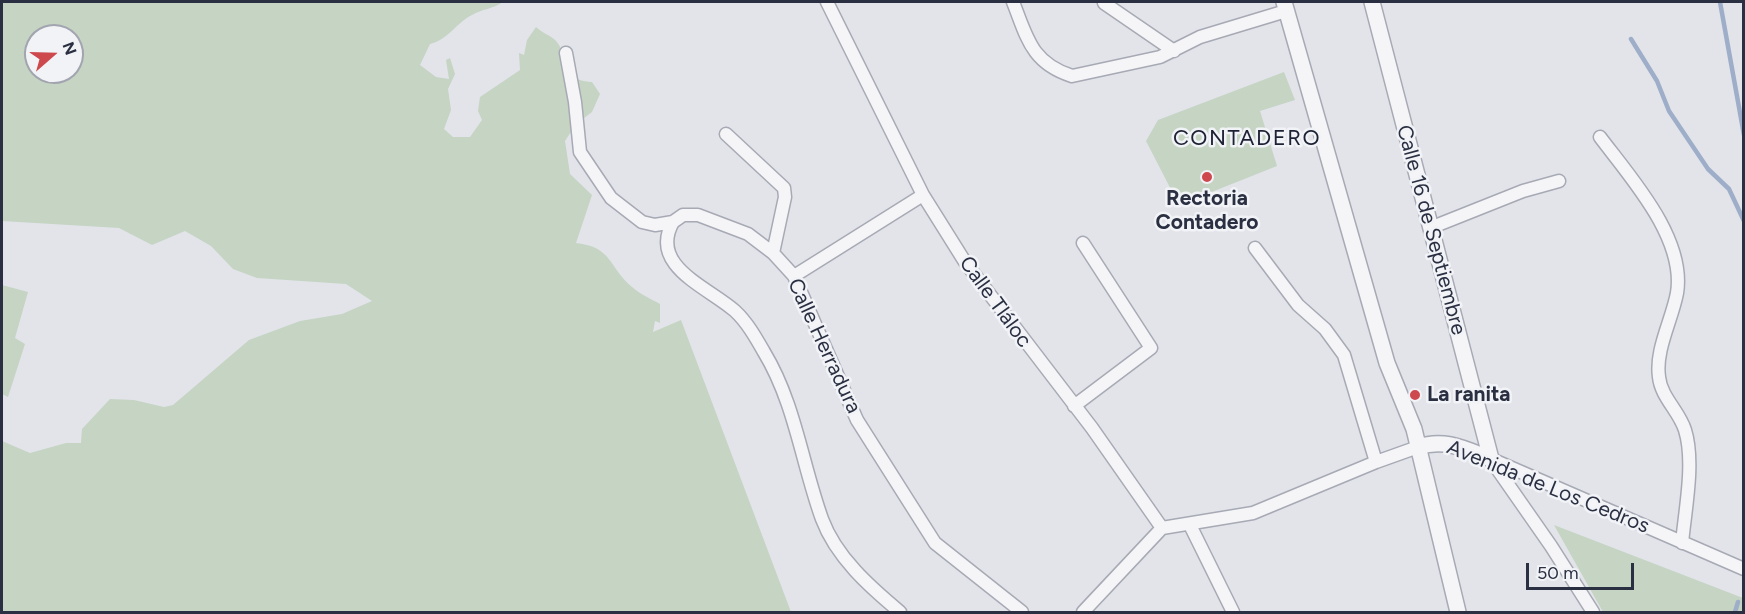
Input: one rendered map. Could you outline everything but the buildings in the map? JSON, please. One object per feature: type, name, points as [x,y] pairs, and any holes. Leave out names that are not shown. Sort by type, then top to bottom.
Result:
[{"type":"street","name":"Calle Tláloc","points":[[827,2],[923,195],[965,262],[1074,406],[1162,528]]},
{"type":"street","points":[[1013,2],[1033,51],[1059,72],[1072,76],[1160,57],[1200,37],[1285,6],[1387,363],[1412,419],[1458,612]]},
{"type":"street","name":"Calle 16 de Septiembre","points":[[1372,2],[1491,459]]},
{"type":"street","points":[[1104,3],[1174,51]]},
{"type":"street","name":"Calle Herradura","points":[[566,53],[575,102],[580,152],[611,198],[642,222],[655,225],[673,222],[691,214],[711,219],[748,234],[773,253],[794,276],[858,420],[935,543],[1022,612]]},
{"type":"street","points":[[726,134],[784,188],[785,197],[773,253]]},
{"type":"street","points":[[1600,137],[1662,225],[1675,266],[1677,291],[1658,374],[1665,395],[1683,422],[1689,448],[1682,543]]},
{"type":"street","points":[[1430,228],[1523,191],[1559,181]]},
{"type":"street","points":[[794,276],[923,195]]},
{"type":"street","points":[[673,222],[666,234],[666,245],[677,268],[738,313],[769,360],[794,422],[823,521],[836,544],[860,576],[900,612]]},
{"type":"street","points":[[1074,406],[1151,348],[1083,243]]},
{"type":"street","points":[[1255,248],[1298,305],[1337,342],[1344,355],[1376,462]]},
{"type":"street","name":"Avenida de Los Cedros","points":[[1418,447],[1432,442],[1444,442],[1491,459],[1743,569]]},
{"type":"street","points":[[1083,612],[1162,528],[1253,513],[1418,447]]},
{"type":"street","points":[[1491,459],[1593,612]]},
{"type":"street","points":[[1190,525],[1233,612]]},
{"type":"green space","points":[[2,2],[503,2],[472,15],[437,42],[430,44],[420,65],[436,77],[449,79],[446,60],[450,58],[455,74],[448,89],[451,110],[444,129],[453,137],[470,137],[482,120],[478,111],[480,97],[520,70],[519,53],[524,55],[527,40],[536,27],[553,38],[560,46],[565,66],[572,76],[592,82],[600,94],[592,112],[576,124],[565,141],[570,174],[592,195],[576,243],[588,245],[604,253],[624,280],[660,304],[660,323],[655,321],[653,332],[681,320],[791,612],[2,612],[2,441],[30,453],[66,443],[81,443],[82,429],[110,399],[134,400],[164,407],[173,405],[249,340],[300,321],[342,314],[372,301],[346,284],[257,278],[233,269],[211,246],[185,231],[152,245],[119,228],[2,221]]},
{"type":"green space","points":[[1284,72],[1295,100],[1260,111],[1277,166],[1179,205],[1146,141],[1158,120]]},
{"type":"green space","points":[[2,285],[28,292],[15,338],[25,344],[8,397],[2,394]]},
{"type":"green space","points":[[1554,525],[1743,598],[1743,612],[1603,612]]},
{"type":"waterway","points":[[1720,2],[1744,135]]},
{"type":"waterway","points":[[1631,39],[1657,81],[1669,111],[1708,169],[1729,189],[1744,221]]},
{"type":"waterway","points":[[1735,612],[1738,602]]},
{"type":"place","name":"Rectoria Contadero","points":[[1207,177]]},
{"type":"place","name":"La ranita","points":[[1415,395]]},
{"type":"district","name":"CONTADERO","points":[[1247,139]]}]
